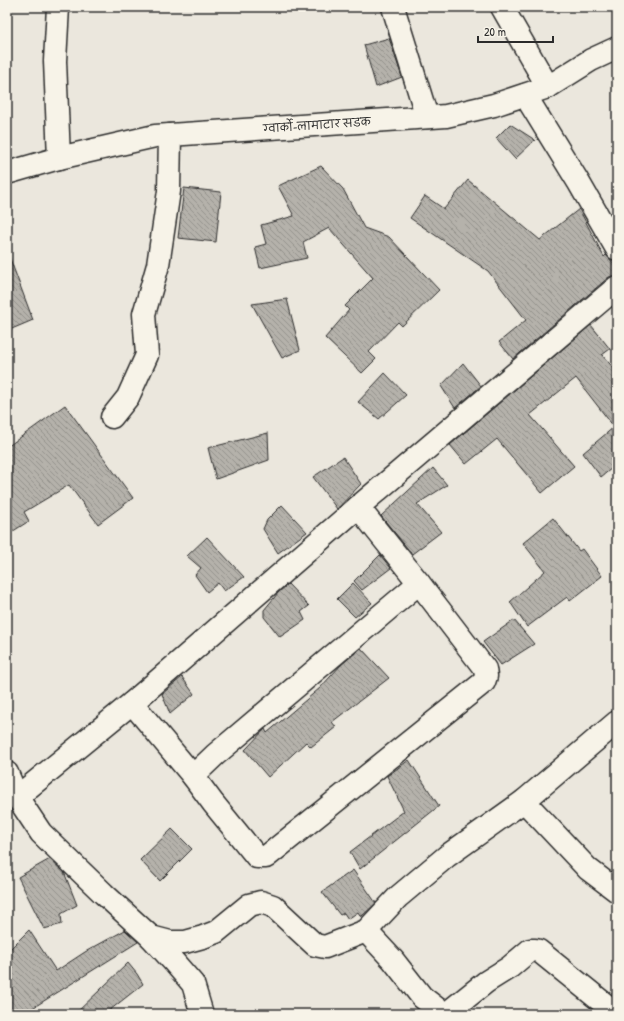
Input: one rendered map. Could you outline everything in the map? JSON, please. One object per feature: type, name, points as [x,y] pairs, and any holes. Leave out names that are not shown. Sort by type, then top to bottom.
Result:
[{"type":"street","points":[[58,7],[55,61],[59,158]]},
{"type":"street","points":[[393,7],[428,117]]},
{"type":"street","points":[[502,7],[548,87]]},
{"type":"street","name":"ग्वार्को-लामाटार सडक","points":[[7,173],[59,158],[155,136],[446,116],[494,105],[548,87],[592,60],[617,48]]},
{"type":"street","points":[[525,94],[580,183],[617,249]]},
{"type":"street","points":[[112,417],[128,397],[147,355],[144,314],[158,265],[169,191],[170,135]]},
{"type":"street","points":[[17,797],[132,703],[358,507],[617,287]]},
{"type":"street","points":[[132,703],[193,776],[257,857],[266,857],[484,682],[486,676],[485,669],[358,507]]},
{"type":"street","points":[[193,776],[214,754],[419,583]]},
{"type":"street","points":[[151,937],[170,942],[185,942],[203,937],[216,932],[249,905],[261,902],[273,906],[315,945],[325,947],[366,931],[398,897],[447,856],[524,801],[617,722]]},
{"type":"street","points":[[7,773],[17,797],[41,833],[151,937],[193,984],[202,1014]]},
{"type":"street","points":[[524,801],[588,869],[617,891]]},
{"type":"street","points":[[366,931],[393,960],[422,997],[445,1014],[486,982],[510,967],[530,950],[539,951],[617,1014]]},
{"type":"building","points":[[389,38],[402,77],[376,87],[364,45]]},
{"type":"building","points":[[510,124],[535,140],[515,159],[496,138]]},
{"type":"building","points":[[321,166],[343,189],[364,228],[389,237],[439,290],[402,326],[398,322],[369,352],[376,359],[362,373],[325,338],[349,310],[345,306],[373,278],[329,228],[303,242],[307,258],[260,268],[255,247],[266,244],[261,225],[294,216],[278,186]]},
{"type":"building","points":[[468,180],[540,240],[579,209],[604,257],[606,255],[617,267],[617,275],[609,277],[513,359],[499,342],[526,320],[488,271],[410,218],[425,196],[444,209]]},
{"type":"building","points":[[184,188],[221,192],[216,242],[178,238]]},
{"type":"building","points":[[7,256],[9,256],[33,320],[7,331]]},
{"type":"building","points":[[287,299],[300,350],[282,358],[252,304]]},
{"type":"building","points":[[591,325],[610,349],[602,355],[617,372],[617,464],[601,477],[583,453],[614,427],[576,378],[530,415],[574,466],[542,493],[497,439],[466,464],[450,445]]},
{"type":"building","points":[[463,363],[481,386],[455,408],[441,386]]},
{"type":"building","points":[[385,373],[406,395],[379,419],[358,402]]},
{"type":"building","points":[[65,405],[133,498],[98,524],[69,485],[24,512],[29,521],[7,535],[7,447]]},
{"type":"building","points":[[268,433],[269,460],[216,479],[208,448]]},
{"type":"building","points":[[343,457],[361,484],[337,509],[313,477]]},
{"type":"building","points":[[433,468],[447,485],[417,504],[441,532],[412,554],[381,516]]},
{"type":"building","points":[[282,505],[307,532],[278,553],[263,529],[267,520]]},
{"type":"building","points":[[553,518],[579,551],[582,549],[602,576],[570,601],[567,597],[527,627],[510,602],[545,571],[523,543]]},
{"type":"building","points":[[207,537],[244,577],[224,591],[218,583],[207,592],[195,575],[201,568],[187,556]]},
{"type":"building","points":[[380,555],[391,568],[362,590],[354,581]]},
{"type":"building","points":[[353,583],[372,603],[355,617],[337,599]]},
{"type":"building","points":[[288,584],[309,606],[301,612],[305,620],[280,637],[264,617],[264,610],[278,593]]},
{"type":"building","points":[[514,620],[534,644],[501,665],[483,642]]},
{"type":"building","points":[[361,648],[389,678],[332,722],[336,727],[311,747],[306,742],[268,777],[245,750],[265,729],[267,733],[320,688],[341,665]]},
{"type":"building","points":[[182,677],[194,694],[170,714],[162,694]]},
{"type":"building","points":[[409,760],[439,806],[360,869],[350,852],[404,811],[387,776]]},
{"type":"building","points":[[172,829],[192,849],[160,881],[140,860]]},
{"type":"building","points":[[50,859],[64,872],[77,905],[61,914],[62,924],[44,929],[18,877]]},
{"type":"building","points":[[353,870],[376,903],[361,917],[358,912],[348,919],[344,913],[340,915],[322,892]]},
{"type":"building","points":[[29,930],[56,971],[85,952],[125,930],[138,942],[23,1014],[7,1014],[7,952]]},
{"type":"building","points":[[128,963],[143,984],[105,1014],[75,1014]]}]
